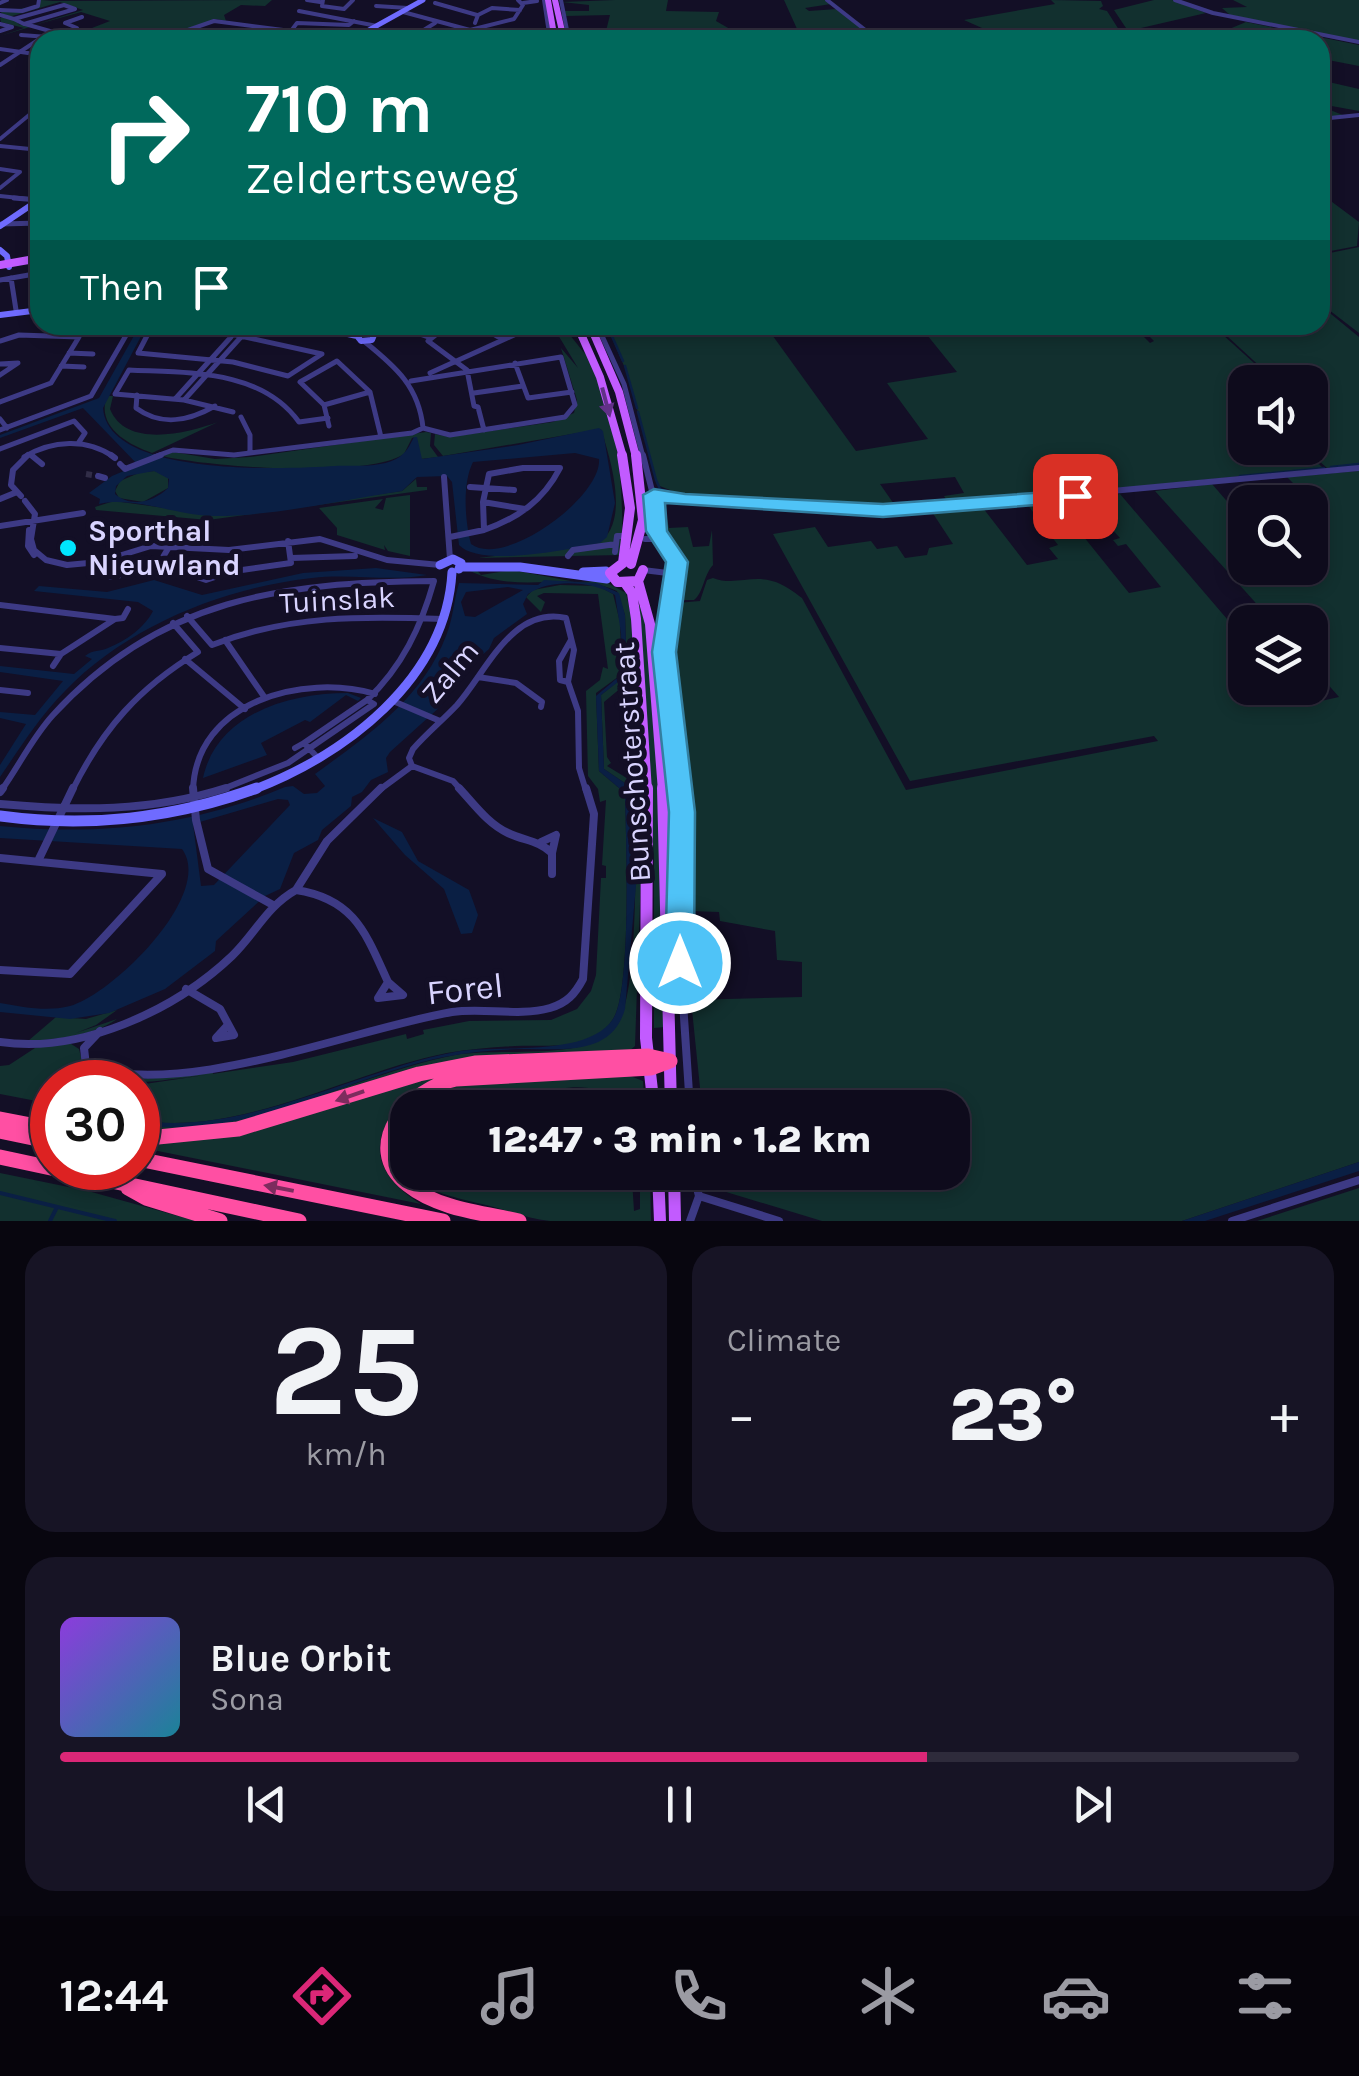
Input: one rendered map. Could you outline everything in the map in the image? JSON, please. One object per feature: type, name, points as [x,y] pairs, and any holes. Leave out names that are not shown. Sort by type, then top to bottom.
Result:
[{"type":"highway","points":[[160,1137],[238,1129],[418,1074],[476,1063],[670,1061]]},
{"type":"highway","points":[[518,1221],[431,1199],[400,1180],[387,1151],[391,1129],[402,1109],[419,1093],[450,1080],[649,1062]]},
{"type":"highway","points":[[0,1119],[30,1125]]},
{"type":"highway","points":[[0,1130],[30,1137]]},
{"type":"highway","points":[[0,1157],[30,1163]]},
{"type":"highway","points":[[160,1163],[444,1221]]},
{"type":"highway","points":[[131,1190],[220,1221]]},
{"type":"highway","points":[[157,1190],[300,1221]]},
{"type":"main road","points":[[552,0],[552,30]]},
{"type":"main road","points":[[552,0],[562,30]]},
{"type":"main road","points":[[4,266],[30,262]]},
{"type":"main road","name":"Bunschoterstraat","points":[[581,335],[598,371],[630,508],[648,816],[652,1090]]},
{"type":"main road","name":"Bunschoterstraat","points":[[598,335],[612,368],[640,479],[643,520],[631,570],[652,637],[659,726],[668,877],[670,1090]]},
{"type":"main road","points":[[607,576],[612,570],[631,570]]},
{"type":"main road","points":[[607,576],[631,570]]},
{"type":"main road","points":[[659,1190],[660,1221]]},
{"type":"main road","points":[[674,1190],[675,1221]]},
{"type":"street","points":[[0,3],[6,0]]},
{"type":"street","points":[[1,18],[38,6],[39,0]]},
{"type":"street","points":[[308,0],[344,9],[353,0]]},
{"type":"street","points":[[410,0],[422,1]]},
{"type":"street","points":[[827,0],[865,30]]},
{"type":"street","points":[[1175,0],[1213,13],[1299,30]]},
{"type":"street","points":[[368,30],[422,1]]},
{"type":"street","points":[[376,6],[406,10],[436,23],[476,30],[510,21],[520,10],[520,1],[537,1]]},
{"type":"street","points":[[435,2],[478,15]]},
{"type":"street","points":[[457,9],[465,3]]},
{"type":"street","points":[[14,20],[64,5],[75,9],[24,24]]},
{"type":"street","points":[[427,17],[448,6]]},
{"type":"street","points":[[474,23],[478,15],[492,8],[520,10]]},
{"type":"street","points":[[298,10],[377,26]]},
{"type":"street","points":[[43,11],[53,16]]},
{"type":"street","points":[[302,18],[309,13]]},
{"type":"street","points":[[1,18],[41,30]]},
{"type":"street","points":[[0,31],[12,27],[1,18]]},
{"type":"street","points":[[70,30],[79,27],[65,22],[82,18]]},
{"type":"street","points":[[190,30],[214,21],[291,30],[297,23],[349,25],[354,21]]},
{"type":"street","points":[[423,30],[436,23]]},
{"type":"street","points":[[1330,36],[1359,42]]},
{"type":"street","points":[[0,66],[30,45]]},
{"type":"street","points":[[0,49],[28,53]]},
{"type":"street","points":[[0,58],[9,58]]},
{"type":"street","points":[[0,142],[30,115]]},
{"type":"street","points":[[1330,119],[1359,116]]},
{"type":"street","points":[[26,118],[30,118]]},
{"type":"street","points":[[0,142],[30,148]]},
{"type":"street","points":[[0,169],[20,172],[0,188]]},
{"type":"street","points":[[0,196],[30,199]]},
{"type":"street","points":[[1,224],[30,206]]},
{"type":"street","points":[[1,224],[30,223]]},
{"type":"street","points":[[0,250],[4,266]]},
{"type":"street","points":[[0,280],[30,274]]},
{"type":"street","points":[[11,278],[16,310]]},
{"type":"street","points":[[0,315],[30,310]]},
{"type":"street","points":[[0,341],[19,335],[78,336],[51,383],[0,402]]},
{"type":"street","points":[[0,420],[4,429],[93,394],[126,335]]},
{"type":"street","points":[[147,335],[138,353],[220,360],[288,376],[322,354]]},
{"type":"street","points":[[222,335],[322,354]]},
{"type":"street","points":[[351,335],[372,335]]},
{"type":"street","points":[[423,335],[431,338]]},
{"type":"street","points":[[435,335],[429,342],[468,370],[474,406],[478,407],[484,430]]},
{"type":"street","points":[[495,335],[504,340]]},
{"type":"street","points":[[411,381],[515,335]]},
{"type":"street","name":"Bunschoterstraat","points":[[599,335],[624,384],[654,495],[654,522],[676,558],[664,652],[682,812],[679,942],[689,1090]]},
{"type":"street","points":[[176,399],[236,336]]},
{"type":"street","points":[[184,400],[236,336]]},
{"type":"street","points":[[370,337],[411,381],[423,428]]},
{"type":"street","points":[[69,353],[93,354]]},
{"type":"street","points":[[411,381],[561,357],[574,409],[566,417],[450,434],[423,428],[250,454],[209,456],[178,449],[136,464],[119,463],[102,446],[79,442],[53,445],[30,454],[11,474],[11,484],[35,521],[31,539],[34,550],[57,563],[99,562],[141,548],[230,550],[288,541],[330,540],[387,560],[452,568],[520,567],[592,578],[607,576]]},
{"type":"street","points":[[233,412],[184,400],[114,394],[129,370],[205,376],[272,392],[294,411],[300,426],[328,422],[324,405],[300,382],[338,362],[370,392],[381,437]]},
{"type":"street","points":[[0,364],[18,363],[0,374]]},
{"type":"street","points":[[516,364],[528,398],[572,392]]},
{"type":"street","points":[[61,366],[84,367]]},
{"type":"street","points":[[474,393],[523,386]]},
{"type":"street","points":[[324,405],[370,392]]},
{"type":"street","points":[[136,395],[136,408],[154,419],[182,420],[215,406]]},
{"type":"street","points":[[241,417],[250,434],[250,454]]},
{"type":"street","points":[[0,449],[74,421],[85,433],[79,442]]},
{"type":"street","points":[[30,454],[42,464]]},
{"type":"street","points":[[454,537],[484,532],[502,525],[526,509],[550,484],[559,467],[492,472],[483,502],[484,532]]},
{"type":"street","points":[[654,495],[685,500],[906,510],[1359,468]]},
{"type":"street","points":[[295,748],[311,751],[358,732],[396,701],[422,666],[443,619],[452,568],[454,537],[444,478]]},
{"type":"street","points":[[470,487],[514,490]]},
{"type":"street","points":[[0,500],[23,498]]},
{"type":"street","points":[[483,502],[526,509]]},
{"type":"street","points":[[0,526],[83,513]]},
{"type":"street","points":[[35,521],[27,538],[30,551],[37,558],[63,567],[100,564],[141,548]]},
{"type":"street","points":[[622,536],[617,536],[631,570]]},
{"type":"street","points":[[649,553],[647,539],[661,539]]},
{"type":"street","points":[[288,541],[291,560]]},
{"type":"street","points":[[157,567],[169,547]]},
{"type":"street","points":[[568,556],[574,550],[631,570],[676,574]]},
{"type":"street","points":[[100,564],[99,574],[114,576],[157,567],[207,581],[228,572],[291,560],[354,556]]},
{"type":"street","points":[[452,568],[526,564],[607,576]]},
{"type":"street","points":[[0,792],[48,720],[76,690],[109,661],[179,620],[226,601],[293,585],[335,580],[434,581],[424,618],[408,649],[367,700],[374,704],[259,787],[196,812],[129,820],[57,821],[0,816]]},
{"type":"street","points":[[0,605],[115,619],[123,618],[128,608]]},
{"type":"street","name":"Zalm","points":[[412,766],[409,758],[413,748],[436,719],[504,644],[540,615],[565,616],[572,639]]},
{"type":"street","points":[[53,666],[60,654],[115,619]]},
{"type":"street","name":"Tuinslak","points":[[225,640],[304,619],[443,619]]},
{"type":"street","points":[[179,620],[212,646],[225,640],[266,698]]},
{"type":"street","points":[[38,861],[94,742],[155,678],[198,652],[179,620]]},
{"type":"street","name":"Forel","points":[[84,1048],[84,1063],[94,1072],[140,1074],[286,1053],[454,1012],[542,1010],[569,1001],[584,979],[594,817],[579,768],[578,711],[568,682],[574,660],[572,639]]},
{"type":"street","name":"Forel","points":[[568,682],[560,680],[559,661],[572,639]]},
{"type":"street","points":[[0,648],[60,654]]},
{"type":"street","points":[[185,659],[246,709]]},
{"type":"street","points":[[478,677],[519,684],[542,702],[541,707]]},
{"type":"street","points":[[270,903],[215,876],[204,856],[194,773],[205,746],[223,725],[266,698],[324,685],[375,694]]},
{"type":"street","points":[[0,690],[28,693]]},
{"type":"street","points":[[396,701],[436,719]]},
{"type":"street","points":[[296,890],[304,866],[397,774],[412,766],[453,781],[491,822],[509,834],[540,842],[552,853]]},
{"type":"street","points":[[0,804],[57,821]]},
{"type":"street","points":[[540,842],[556,835],[552,874]]},
{"type":"street","points":[[0,858],[157,870],[162,876],[70,974],[0,970]]},
{"type":"street","points":[[0,1042],[40,1046],[70,1040],[100,1031],[186,989],[234,954],[270,903],[296,890],[316,893],[358,920],[388,982],[405,995],[378,998],[388,982]]},
{"type":"street","points":[[186,989],[197,1000],[222,1011],[226,1026]]},
{"type":"street","points":[[70,1040],[84,1048],[100,1031]]},
{"type":"street","points":[[1232,1221],[1359,1180]]},
{"type":"street","points":[[690,1221],[698,1190]]},
{"type":"street","points":[[699,1196],[779,1221]]},
{"type":"green space","points":[[41,0],[272,0],[265,6],[241,5],[224,15],[226,21],[217,19],[185,30],[87,30],[110,21],[81,12],[31,26],[83,10],[60,2],[9,17],[21,19],[18,24],[30,27],[0,36],[24,28],[1,22],[0,18],[5,17],[0,11],[36,7]]},
{"type":"green space","points":[[668,0],[666,11],[719,12],[716,21],[732,30],[606,30],[610,15],[565,16],[564,11],[589,11],[589,5],[562,2]]},
{"type":"green space","points":[[784,0],[825,0],[831,4],[805,8],[837,9],[863,30],[798,30]]},
{"type":"green space","points":[[1051,0],[1101,1],[1103,6],[1099,9],[1107,11],[1119,30],[971,30],[982,28],[964,20],[1055,4]]},
{"type":"green space","points":[[1154,0],[1172,0],[1206,13],[1127,30],[1114,10]]},
{"type":"green space","points":[[1233,0],[1359,0],[1359,41],[1330,35],[1330,30],[1304,30],[1230,15],[1222,8],[1247,7]]},
{"type":"green space","points":[[1246,22],[1285,30],[1227,30]]},
{"type":"green space","points":[[1330,39],[1359,45],[1359,66],[1330,60]]},
{"type":"green space","points":[[1330,82],[1359,89],[1359,111],[1330,106]]},
{"type":"green space","points":[[1330,200],[1359,222],[1357,246],[1330,251]]},
{"type":"green space","points":[[1359,247],[1359,333],[1330,311],[1330,253]]},
{"type":"green space","points":[[1330,313],[1359,337],[1359,465],[1327,468],[1324,465],[1328,465],[1328,365],[1259,365],[1226,335],[1330,335]]},
{"type":"green space","points":[[558,335],[570,335],[585,354],[579,335],[608,407],[622,497],[621,555],[478,558],[596,544],[607,535],[616,507],[601,429],[443,456],[434,445],[435,434],[449,437],[553,422],[574,413],[577,400],[561,348],[578,368]]},
{"type":"green space","points":[[610,335],[772,335],[856,451],[928,439],[887,383],[957,372],[927,335],[1142,335],[1150,343],[1154,341],[1148,335],[1223,335],[1256,365],[1228,365],[1228,465],[1323,468],[950,505],[944,496],[964,493],[955,477],[880,484],[896,507],[688,497],[657,485],[628,375]]},
{"type":"green space","points":[[107,396],[113,396],[110,409],[118,421],[143,434],[175,433],[218,422],[152,453],[123,439],[110,425],[105,407]]},
{"type":"green space","points":[[431,433],[430,446],[438,457],[421,459],[416,437],[404,454],[384,462],[323,469],[249,467],[162,456],[173,452],[215,459],[250,457]]},
{"type":"green space","points":[[155,471],[168,477],[168,488],[143,502],[119,498],[115,491],[120,481]]},
{"type":"green space","points":[[1359,471],[1359,1162],[1182,1221],[822,1221],[720,1190],[970,1190],[970,1090],[700,1090],[691,1000],[802,997],[802,962],[777,960],[775,931],[720,921],[719,912],[689,911],[688,834],[671,647],[677,603],[700,601],[707,580],[713,578],[772,581],[802,598],[906,790],[1158,741],[1154,736],[910,781],[773,534],[815,527],[828,547],[871,541],[877,549],[897,546],[905,558],[927,555],[929,548],[953,544],[932,512],[983,508],[1027,565],[1058,559],[1049,548],[1058,545],[1027,504],[1055,501],[1129,593],[1161,587],[1126,544],[1118,546],[1113,540],[1120,538],[1108,525],[1100,526],[1088,511],[1079,513],[1086,523],[1078,522],[1061,501],[1120,494],[1228,620],[1228,705],[1328,705],[1328,699],[1339,697],[1328,684],[1328,605],[1258,605],[1240,585],[1328,585],[1328,485],[1295,485],[1287,477]]},
{"type":"green space","points":[[416,479],[417,487],[427,490],[208,520],[95,507],[114,501],[223,516],[402,491]]},
{"type":"green space","points":[[1212,484],[1228,502],[1228,572],[1155,491]]},
{"type":"green space","points":[[410,495],[410,556],[388,551],[384,545],[385,550],[337,535],[337,528],[319,508],[383,499],[375,508],[383,510],[386,498]]},
{"type":"green space","points":[[662,515],[669,528],[688,527],[693,547],[709,546],[712,530],[713,565],[694,600],[678,600],[683,560],[665,533]]},
{"type":"green space","points":[[475,568],[481,575],[512,570],[576,582],[508,582],[489,578],[470,571]]},
{"type":"green space","points":[[604,581],[626,593],[631,615],[634,677],[604,702],[607,757],[611,763],[607,766],[630,780],[639,778],[644,787],[635,1046],[629,1051],[532,1053],[236,1123],[160,1131],[160,1126],[215,1123],[255,1115],[455,1055],[585,1045],[602,1039],[615,1028],[629,986],[638,792],[604,769],[601,695],[627,674],[625,615],[617,591],[576,582]]},
{"type":"green space","points":[[560,585],[598,586],[613,594],[620,622],[622,674],[596,693],[599,771],[625,793],[625,946],[619,1003],[613,1019],[604,1030],[581,1042],[447,1053],[254,1112],[215,1120],[160,1122],[160,1082],[293,1062],[406,1034],[407,1039],[424,1034],[423,1030],[469,1021],[551,1020],[577,1009],[591,991],[596,975],[601,878],[606,878],[606,866],[602,865],[606,800],[600,802],[598,789],[588,776],[586,691],[600,680],[603,667],[608,669],[598,594],[544,593],[537,596],[545,602],[541,612],[526,597],[533,590]]},
{"type":"green space","points":[[642,605],[648,629],[661,804],[665,1027],[654,1028],[654,859],[638,606]]},
{"type":"green space","points":[[117,1010],[76,1033],[117,1019],[86,1033],[28,1041],[56,1017],[86,1019]]},
{"type":"green space","points":[[68,1042],[79,1049],[82,1060],[30,1060],[30,1100],[0,1094],[0,1066],[9,1065],[35,1048]]},
{"type":"green space","points":[[517,1068],[436,1090],[390,1090],[390,1120],[380,1142],[380,1155],[390,1177],[390,1190],[402,1190],[421,1204],[160,1151],[160,1141],[181,1141],[437,1072]]},
{"type":"green space","points":[[213,1069],[213,1074],[161,1080],[160,1077]]},
{"type":"green space","points":[[628,1075],[643,1081],[644,1090],[575,1087],[558,1089],[576,1090],[444,1090],[451,1086]]},
{"type":"green space","points":[[0,1173],[30,1179],[30,1190],[83,1190],[196,1221],[0,1221]]},
{"type":"green space","points":[[1359,1188],[1359,1221],[1257,1221]]},
{"type":"green space","points":[[432,1190],[633,1190],[634,1211],[640,1209],[640,1190],[650,1190],[651,1221],[550,1221]]},
{"type":"water","points":[[134,335],[142,335],[103,408],[112,431],[134,447],[202,464],[279,468],[366,466],[399,457],[414,437],[422,459],[599,428],[603,431],[615,503],[607,537],[600,543],[526,555],[486,555],[459,545],[452,482],[447,476],[417,477],[402,491],[285,510],[201,515],[127,502],[99,504],[100,499],[89,493],[112,476],[138,465],[83,408],[0,435],[99,398]],"holes":[[[575,453],[599,459],[596,475],[585,492],[549,525],[505,547],[486,549],[471,544],[466,503],[473,462]],[[154,471],[169,479],[168,488],[142,502],[128,501],[115,494],[116,486],[127,476]]]},
{"type":"water","points":[[376,568],[427,575],[326,577],[278,583],[211,601],[147,629],[90,668],[65,691],[0,777],[0,765],[26,724],[0,718],[0,712],[35,715],[63,681],[0,672],[0,666],[74,674],[92,659],[85,656],[128,637],[153,611],[138,602],[34,591],[39,586],[107,592],[154,580],[202,595],[303,573]]},
{"type":"water","points":[[544,580],[597,583],[619,593],[625,615],[627,675],[601,695],[604,769],[638,792],[637,874],[625,1009],[608,1036],[596,1043],[567,1049],[520,1049],[444,1057],[254,1116],[216,1124],[160,1126],[160,1122],[216,1120],[257,1111],[417,1061],[455,1052],[563,1044],[601,1031],[613,1019],[619,1003],[625,946],[625,793],[599,771],[596,696],[622,674],[621,633],[615,595],[572,583],[548,585],[528,594],[523,604],[527,614],[494,638],[489,649],[459,676],[441,706],[390,752],[386,758],[388,772],[371,780],[352,797],[351,806],[322,830],[318,840],[294,853],[280,889],[265,896],[216,941],[215,951],[165,989],[109,1013],[70,1019],[0,1012],[0,1003],[44,1009],[70,1006],[110,983],[154,940],[172,915],[184,891],[188,868],[182,849],[0,838],[0,826],[73,830],[145,825],[215,811],[285,787],[293,786],[304,794],[317,793],[325,786],[315,774],[391,714],[423,679],[446,636],[459,583],[538,585]],"holes":[[[508,587],[523,590],[475,617],[465,616],[461,602],[466,592]],[[278,799],[288,800],[290,805],[214,885],[201,886],[193,824]]]},
{"type":"water","points":[[348,693],[361,698],[358,701],[346,695],[310,722],[305,720],[261,743],[267,755],[203,778],[223,737],[259,711],[303,697]]},
{"type":"water","points":[[373,818],[402,832],[418,861],[469,890],[478,915],[472,933],[461,934],[444,889],[405,855]]},
{"type":"water","points":[[1359,1162],[1359,1171],[1205,1221],[1182,1221]]},
{"type":"waterway","points":[[611,335],[623,361]]},
{"type":"waterway","points":[[625,366],[637,408]]},
{"type":"waterway","points":[[638,412],[656,480],[660,489],[670,493]]},
{"type":"waterway","points":[[1331,467],[1359,464]]},
{"type":"waterway","points":[[1240,476],[1324,468]]},
{"type":"waterway","points":[[761,499],[790,500]]},
{"type":"waterway","points":[[797,501],[831,505]]},
{"type":"waterway","points":[[0,1193],[115,1221]]},
{"type":"waterway","points":[[50,1221],[56,1209]]},
{"type":"tunnel","points":[[86,474],[98,476]]},
{"type":"place","name":"Sporthal Nieuwland","points":[[68,548]]},
{"type":"route","points":[[680,963],[682,812],[664,652],[677,562],[656,531],[654,495],[883,510],[1075,496]]}]
